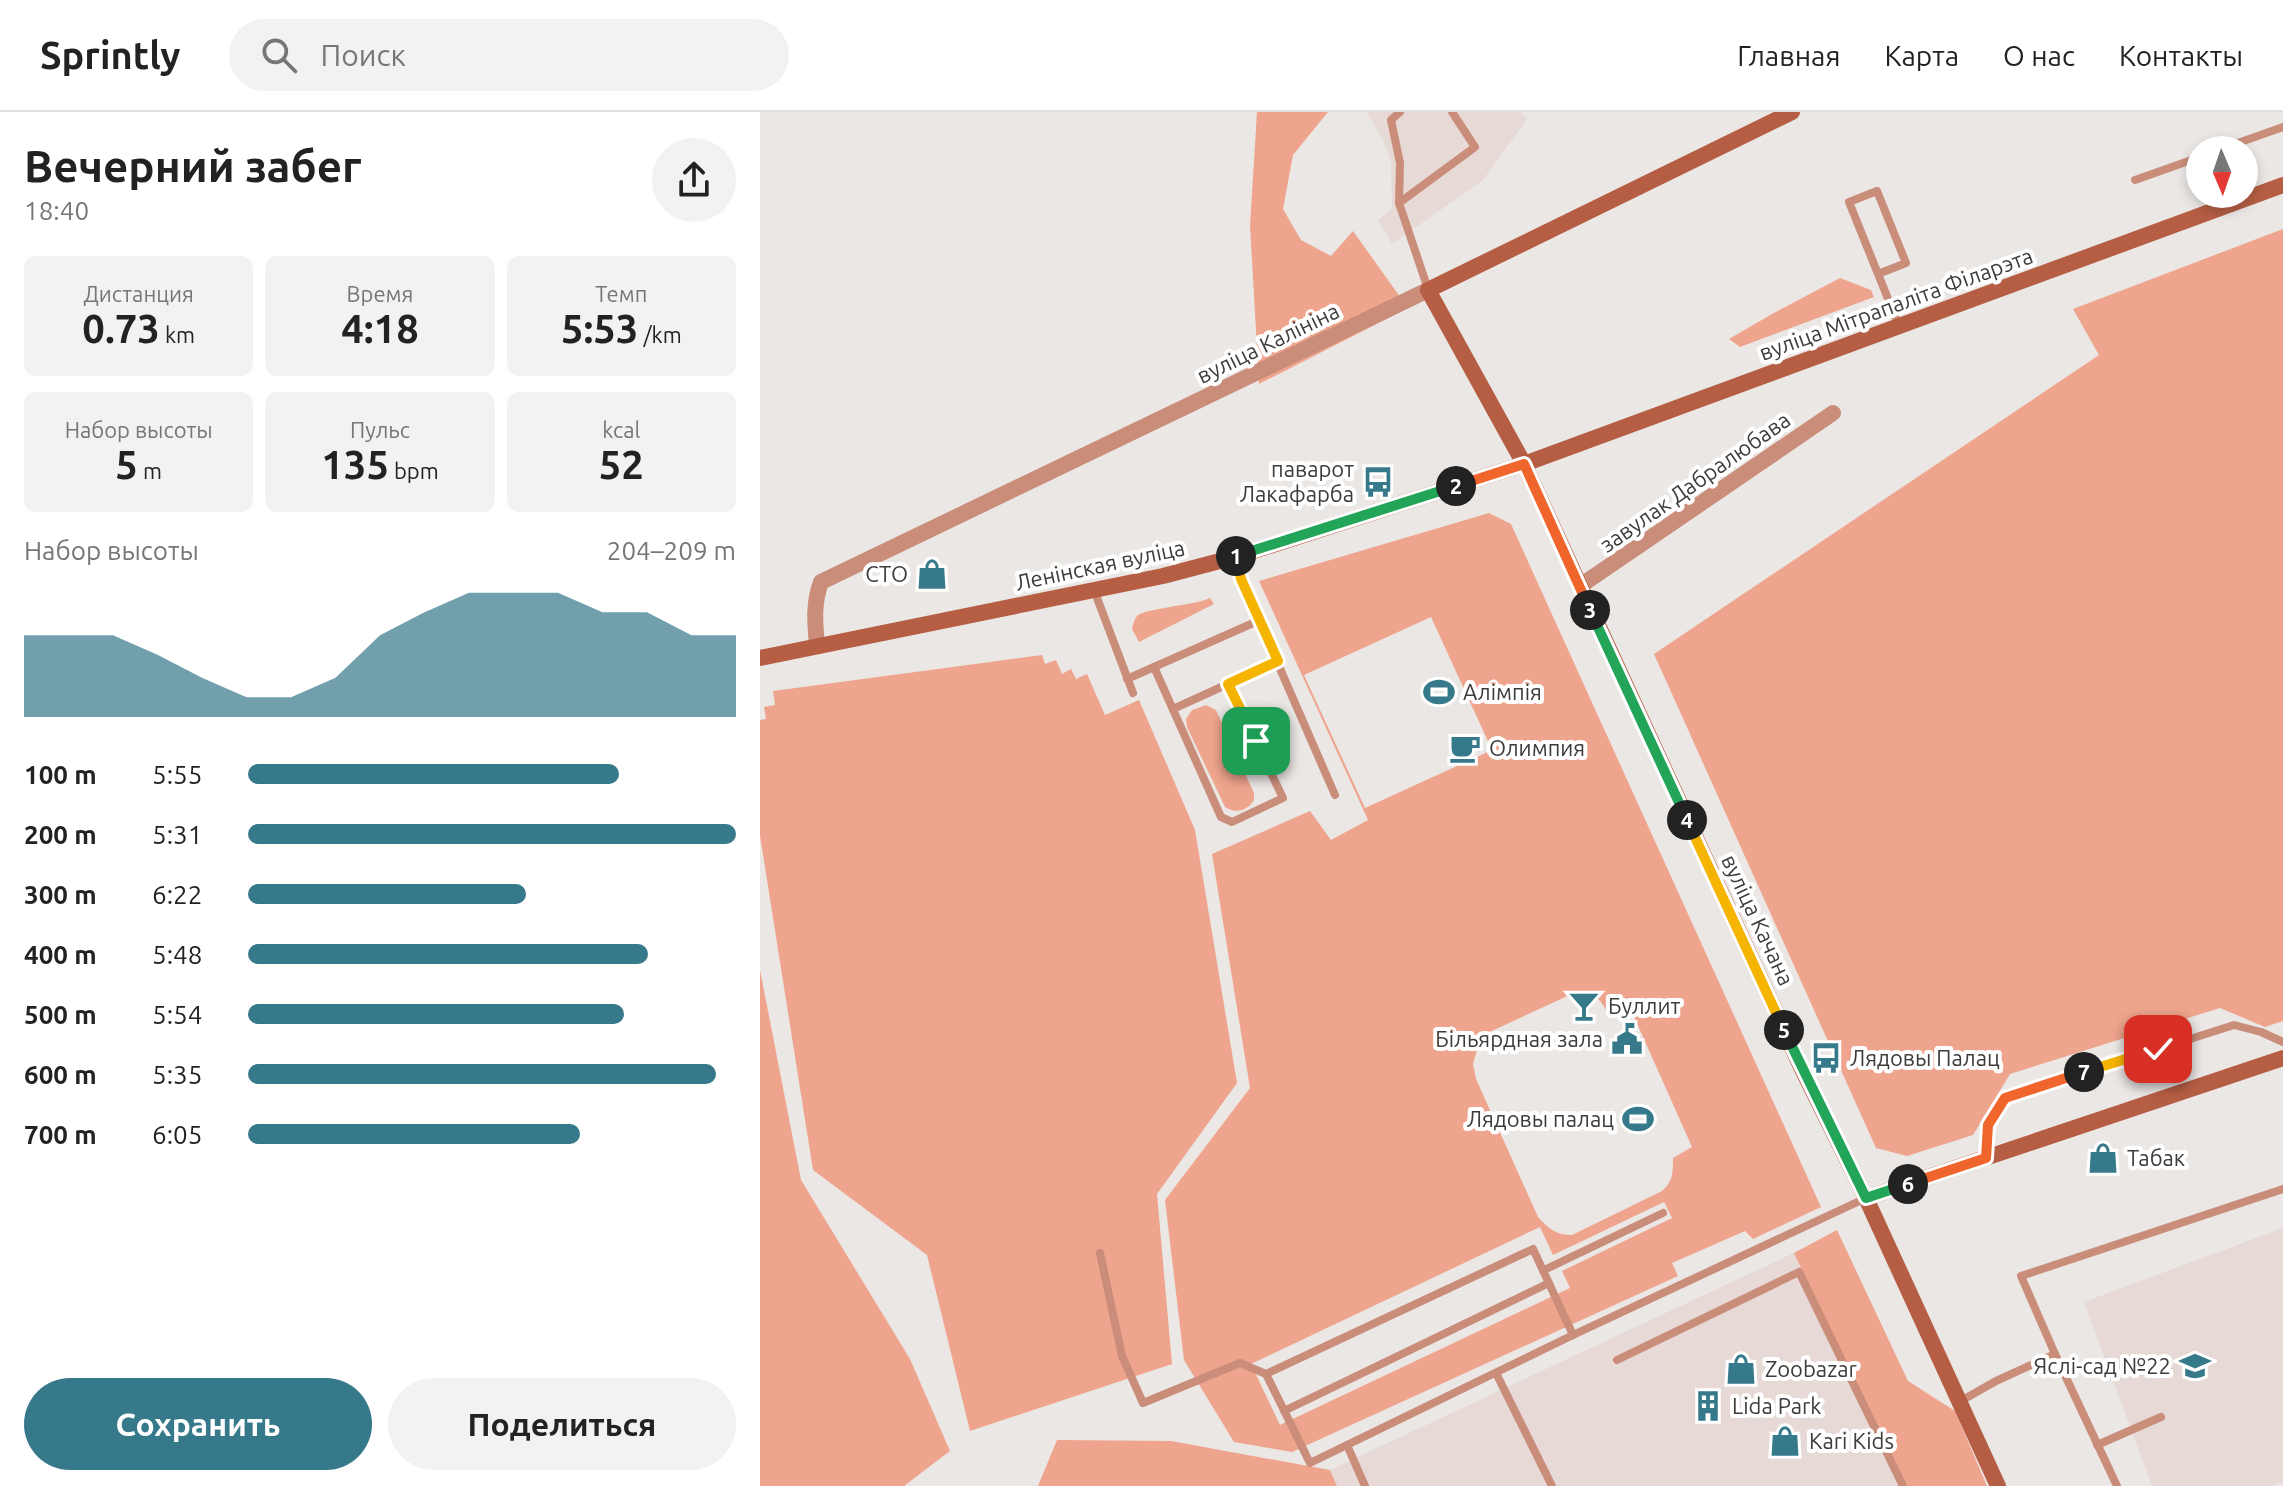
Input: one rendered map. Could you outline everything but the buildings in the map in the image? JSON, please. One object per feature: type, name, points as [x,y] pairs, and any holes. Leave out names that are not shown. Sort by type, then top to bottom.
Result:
[{"type":"main road","name":"вуліца Калініна","points":[[1428,290],[1792,112]]},
{"type":"main road","name":"вуліца Мітрапаліта Філарэта","points":[[1524,464],[2283,185]]},
{"type":"main road","name":"вуліца Качана","points":[[1428,290],[1512,438],[1998,1486]]},
{"type":"main road","name":"Ленінская вуліца","points":[[760,658],[1163,576],[1235,557],[1524,464]]},
{"type":"main road","points":[[1866,1198],[2283,1058]]},
{"type":"street","name":"вуліца Калініна","points":[[817,646],[814,611],[821,582],[1428,290]]},
{"type":"street","name":"завулак Дабралюбава","points":[[1580,586],[1833,413]]},
{"type":"lane","points":[[1400,112],[1391,120],[1400,163],[1399,203],[1428,290]]},
{"type":"lane","points":[[1399,203],[1475,147],[1452,112]]},
{"type":"lane","points":[[2258,136],[2283,127]]},
{"type":"lane","points":[[2135,180],[2186,162]]},
{"type":"lane","points":[[1878,274],[1906,263],[1877,191],[1849,202],[1878,274],[1900,327]]},
{"type":"lane","points":[[1235,557],[1241,579],[1335,795]]},
{"type":"lane","points":[[1094,590],[1133,693]]},
{"type":"lane","points":[[1127,679],[1260,620]]},
{"type":"lane","points":[[1173,709],[1278,661]]},
{"type":"lane","points":[[1154,667],[1221,817],[1232,822],[1283,798],[1228,684]]},
{"type":"lane","points":[[1986,1158],[1988,1125],[2005,1098],[2234,1025],[2283,1042]]},
{"type":"lane","points":[[2117,1486],[2021,1276],[2283,1189]]},
{"type":"lane","points":[[1100,1253],[1122,1356],[1143,1403],[1240,1363],[1266,1374],[1310,1463],[1866,1198]]},
{"type":"lane","points":[[1544,1270],[1663,1213]]},
{"type":"lane","points":[[1266,1374],[1533,1249],[1573,1335]]},
{"type":"lane","points":[[1617,1360],[1799,1272],[1903,1486]]},
{"type":"lane","points":[[1284,1411],[1549,1283]]},
{"type":"lane","points":[[1959,1403],[1996,1381],[2055,1354]]},
{"type":"lane","points":[[1496,1373],[1552,1486]]},
{"type":"lane","points":[[2097,1445],[2161,1417]]},
{"type":"lane","points":[[1347,1445],[1365,1486]]},
{"type":"shaded area","points":[[1257,112],[1328,112],[1293,155],[1283,209],[1301,240],[1331,256],[1353,231],[1408,308],[1259,384],[1250,225]]},
{"type":"shaded area","points":[[1367,112],[1521,112],[1527,119],[1483,180],[1392,244],[1378,220],[1392,209],[1391,161]]},
{"type":"shaded area","points":[[2283,229],[2283,1021],[2265,1027],[2220,1008],[2010,1074],[1973,1135],[1907,1156],[1876,1148],[1654,654],[2099,355],[2073,309]]},
{"type":"shaded area","points":[[1840,278],[1871,290],[1874,297],[1740,347],[1729,339],[1772,314]]},
{"type":"shaded area","points":[[1489,513],[1511,524],[1821,1207],[1753,1239],[1745,1231],[1672,1263],[1678,1276],[1292,1452],[1234,1442],[1184,1360],[1165,1200],[1250,1088],[1212,854],[1310,811],[1331,840],[1368,820],[1259,581]],"holes":[[[1431,617],[1492,750],[1365,808],[1304,675]],[[1574,993],[1593,996],[1606,1010],[1627,1001],[1692,1147],[1673,1158],[1672,1176],[1666,1188],[1572,1235],[1549,1228],[1538,1217],[1476,1079],[1473,1064],[1481,1036]],[[1664,1202],[1672,1218],[1562,1271],[1570,1288],[1280,1425],[1251,1364],[1540,1227],[1553,1255]]]},
{"type":"shaded area","points":[[1210,598],[1214,604],[1139,642],[1132,629],[1136,618],[1142,613]]},
{"type":"shaded area","points":[[1042,655],[1045,664],[1056,660],[1062,674],[1071,669],[1076,679],[1087,674],[1105,715],[1139,700],[1195,830],[1237,1083],[1157,1194],[1172,1364],[970,1431],[927,1255],[813,1170],[760,836],[760,720],[766,719],[764,707],[775,705],[773,691]]},
{"type":"shaded area","points":[[1206,705],[1216,710],[1254,793],[1251,804],[1241,810],[1225,807],[1187,727],[1186,719],[1192,710]]},
{"type":"shaded area","points":[[760,970],[801,1180],[910,1359],[950,1451],[904,1486],[760,1486]]},
{"type":"shaded area","name":"Яслі-сад №22","points":[[2283,1228],[2283,1482],[2272,1486],[2152,1486],[2084,1302]]},
{"type":"shaded area","points":[[1837,1230],[1908,1381],[1955,1411],[1987,1486],[1903,1486],[1794,1253]]},
{"type":"shaded area","points":[[1794,1253],[1903,1486],[1337,1486],[1330,1470]]},
{"type":"shaded area","points":[[1057,1440],[1171,1441],[1330,1470],[1337,1486],[1038,1486]]},
{"type":"place","name":"паварот Лакафарба","points":[[1378,482]]},
{"type":"place","name":"СТО","points":[[932,574]]},
{"type":"place","name":"Алімпія","points":[[1439,692]]},
{"type":"place","name":"Олимпия","points":[[1465,748]]},
{"type":"place","name":"Буллит","points":[[1584,1006]]},
{"type":"place","name":"Більярдная зала","points":[[1627,1039]]},
{"type":"place","name":"Лядовы Палац","points":[[1826,1058]]},
{"type":"place","name":"Лядовы палац","points":[[1638,1119]]},
{"type":"place","name":"Табак","points":[[2103,1158]]},
{"type":"place","name":"Яслі-сад №22","points":[[2195,1366]]},
{"type":"place","name":"Zoobazar","points":[[1741,1369]]},
{"type":"place","name":"Lida Park","points":[[1708,1406]]},
{"type":"place","name":"Kari Kids","points":[[1785,1441]]},
{"type":"route","points":[[1256,741],[1228,684],[1278,661],[1241,579],[1235,557],[1524,464],[1802,1069],[1866,1198],[1986,1158],[1988,1125],[2005,1098],[2158,1049]]}]
